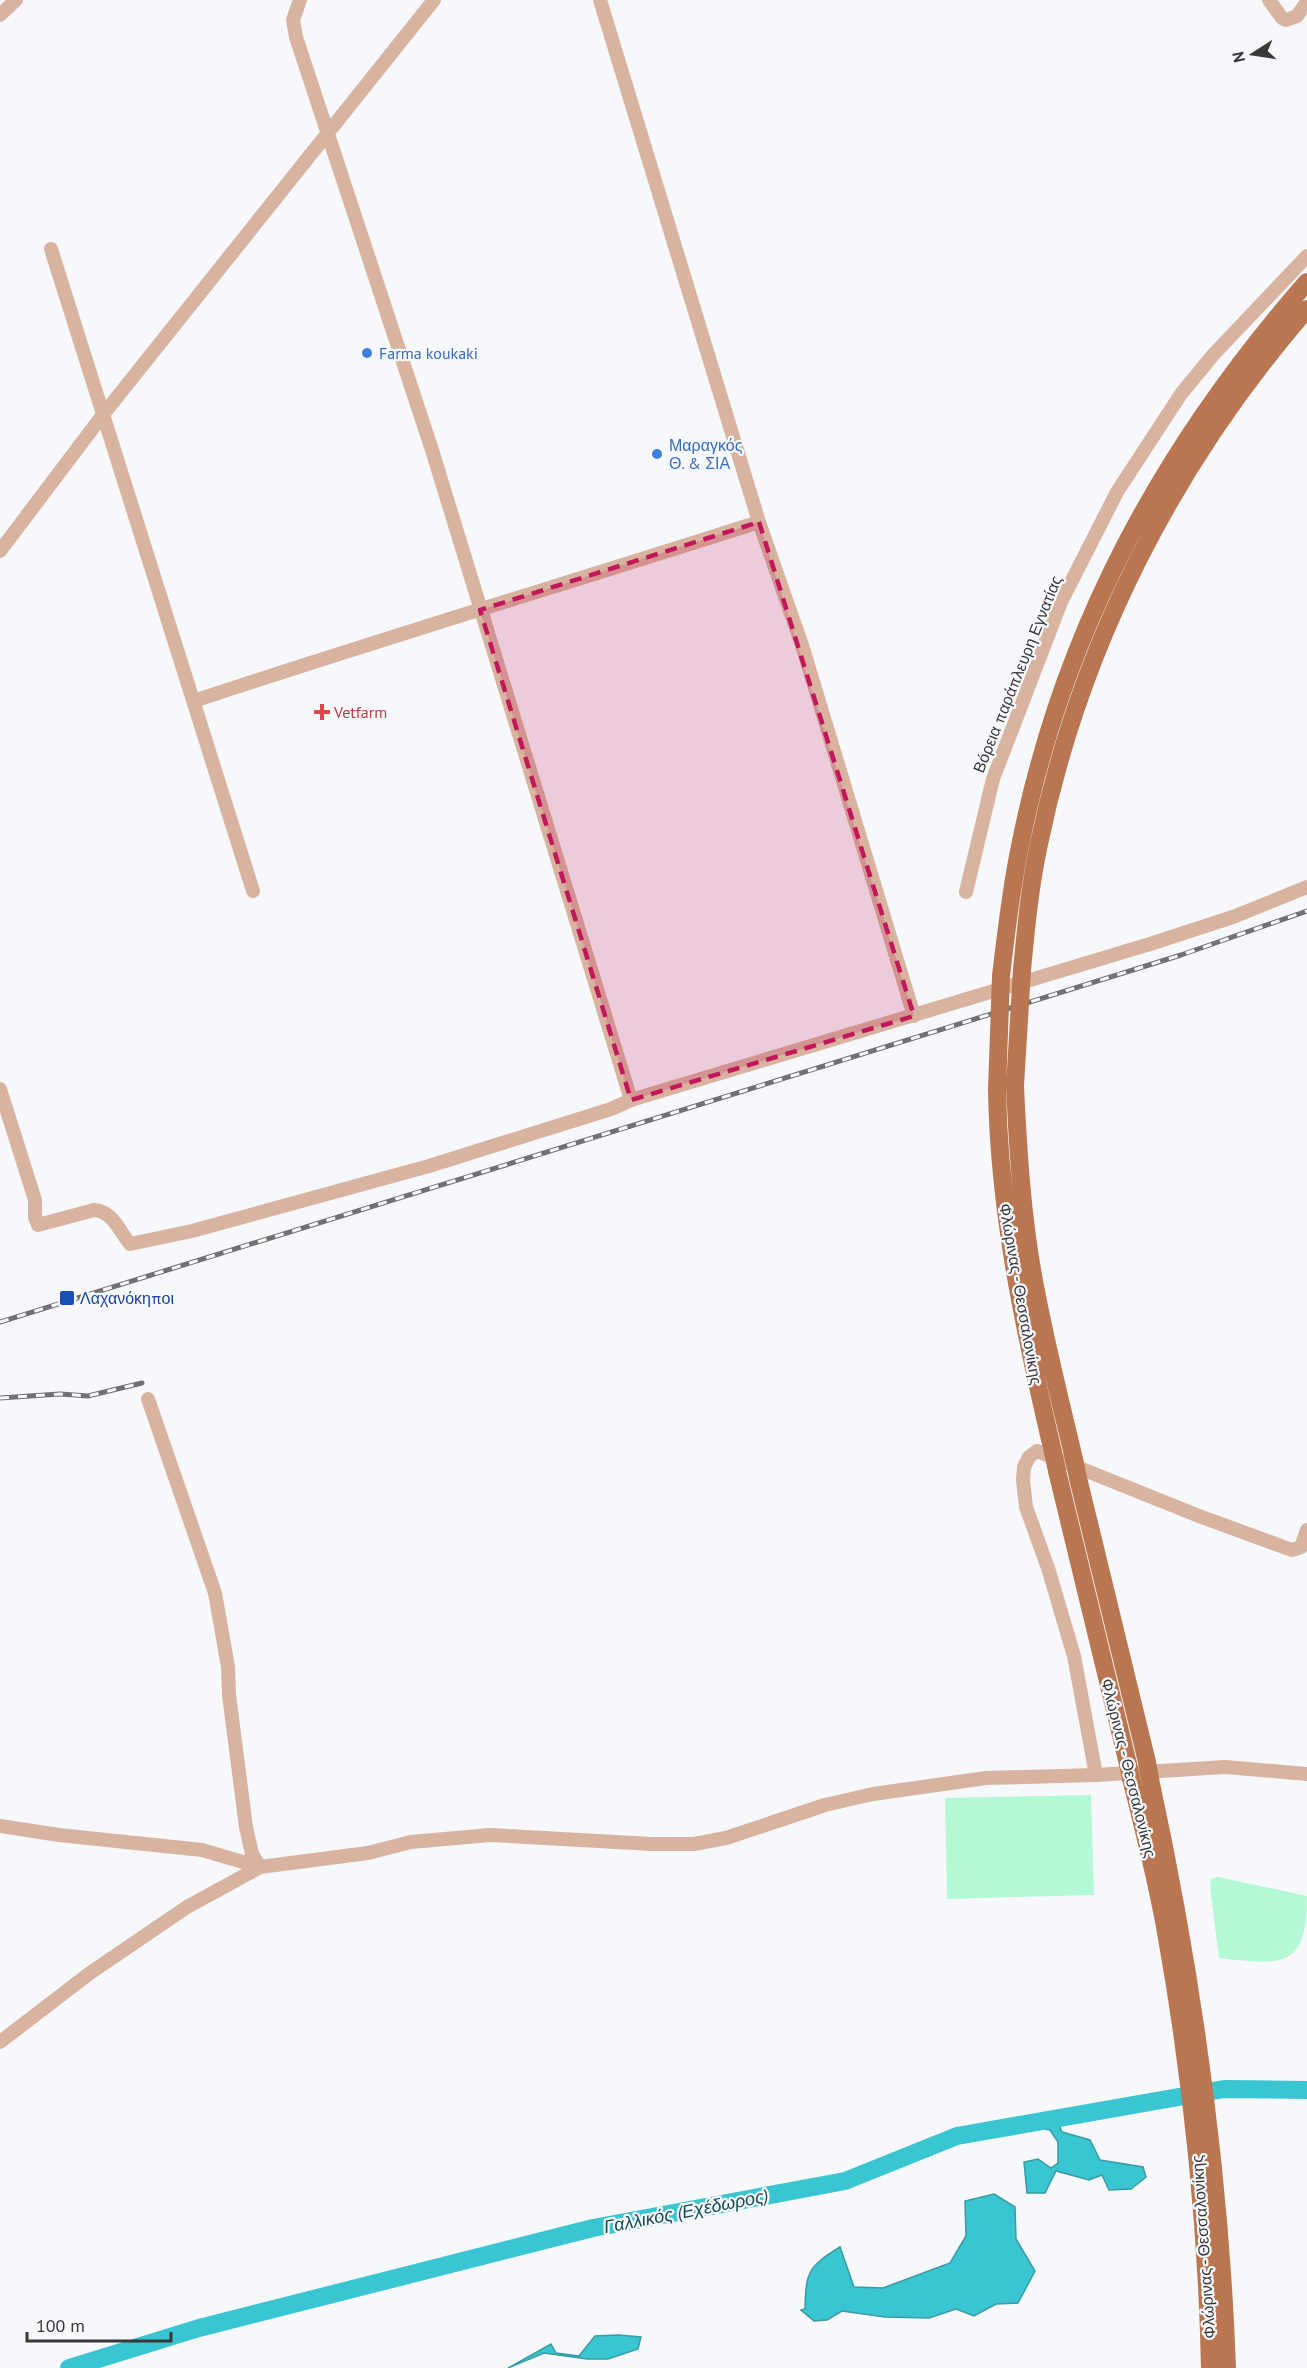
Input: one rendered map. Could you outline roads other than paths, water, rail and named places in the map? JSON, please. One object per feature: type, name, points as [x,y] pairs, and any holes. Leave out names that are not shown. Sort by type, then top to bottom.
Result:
[{"type":"main road","name":"Φλώρινας - Θεσσαλονίκης","points":[[1227,2368],[1217,2325],[1208,2123],[1180,1971],[1148,1771],[1078,1478],[1034,1280],[1018,1151],[1016,1086],[1028,907],[1062,720],[1060,695],[1106,583],[1163,476],[1230,375],[1307,282]]},
{"type":"main road","name":"Φλώρινας - Θεσσαλονίκης","points":[[1180,1971],[1155,1879],[1057,1471],[1029,1347],[1009,1240],[999,1152],[997,1090],[1001,976],[1020,845],[1035,781],[1062,720],[1078,701],[1123,590],[1178,485],[1244,386],[1307,309]]},
{"type":"main road","name":"Φλώρινας - Θεσσαλονίκης","points":[[1210,2368],[1217,2325]]},
{"type":"street","points":[[0,15],[16,0]]},
{"type":"street","points":[[300,0],[293,20],[327,135],[432,450],[631,1100]]},
{"type":"street","points":[[0,551],[102,416],[434,0]]},
{"type":"street","points":[[600,0],[759,522],[802,645],[914,1016]]},
{"type":"street","points":[[1269,0],[1282,18],[1287,20],[1297,16],[1307,2]]},
{"type":"street","points":[[51,249],[253,891]]},
{"type":"street","name":"Βόρεια παράπλευρη Εγνατίας","points":[[966,892],[997,768],[1061,602],[1117,492],[1181,394],[1213,355],[1307,256]]},
{"type":"street","points":[[194,701],[333,655],[759,522]]},
{"type":"street","points":[[0,1089],[35,1200],[35,1217],[38,1225],[94,1210],[102,1211],[111,1216],[130,1244],[192,1231],[429,1166],[611,1109],[631,1100],[1171,938],[1233,917],[1307,886]]},
{"type":"street","points":[[148,1399],[214,1593],[226,1655],[246,1827],[252,1854],[260,1866]]},
{"type":"street","points":[[1096,1775],[1074,1656],[1048,1568],[1026,1508],[1023,1480],[1024,1467],[1029,1457],[1037,1451],[1198,1516],[1292,1550],[1301,1547],[1307,1530]]},
{"type":"street","points":[[0,1826],[59,1835],[202,1850],[260,1866],[368,1853],[411,1842],[490,1834],[652,1844],[694,1844],[726,1838],[825,1805],[883,1792],[986,1778],[1096,1775],[1225,1767],[1307,1774]]},
{"type":"street","points":[[0,2043],[90,1973],[187,1907],[260,1866]]},
{"type":"water","points":[[1021,2125],[1059,2125],[1062,2132],[1090,2140],[1100,2160],[1143,2167],[1146,2177],[1131,2189],[1109,2190],[1102,2175],[1089,2180],[1056,2171],[1045,2193],[1027,2193],[1024,2162],[1038,2159],[1051,2168],[1058,2163],[1058,2142],[1050,2130]]},
{"type":"water","points":[[994,2194],[1015,2207],[1016,2239],[1035,2271],[1018,2303],[996,2304],[974,2316],[956,2309],[929,2318],[885,2317],[842,2311],[827,2320],[814,2321],[801,2310],[805,2309],[806,2286],[811,2271],[821,2260],[840,2247],[854,2287],[883,2288],[950,2263],[966,2236],[965,2201]]},
{"type":"water","points":[[595,2336],[641,2337],[638,2349],[608,2359],[587,2359],[544,2353],[508,2368],[551,2344],[556,2353],[579,2356]]},
{"type":"waterway","name":"Γαλλικός (Εχέδωρος)","points":[[69,2368],[199,2328],[593,2228],[845,2181],[957,2136],[1224,2089],[1307,2090]]},
{"type":"railway","points":[[0,1322],[1181,955],[1307,911]]},
{"type":"railway","points":[[0,1398],[60,1394],[88,1396],[142,1383]]},
{"type":"place","name":"Farma koukaki","points":[[367,353]]},
{"type":"place","name":"Μαραγκός Θ. & ΣΙΑ","points":[[657,454]]},
{"type":"place","name":"Vetfarm","points":[[322,712]]},
{"type":"place","name":"Λαχανόκηποι","points":[[67,1298]]}]
